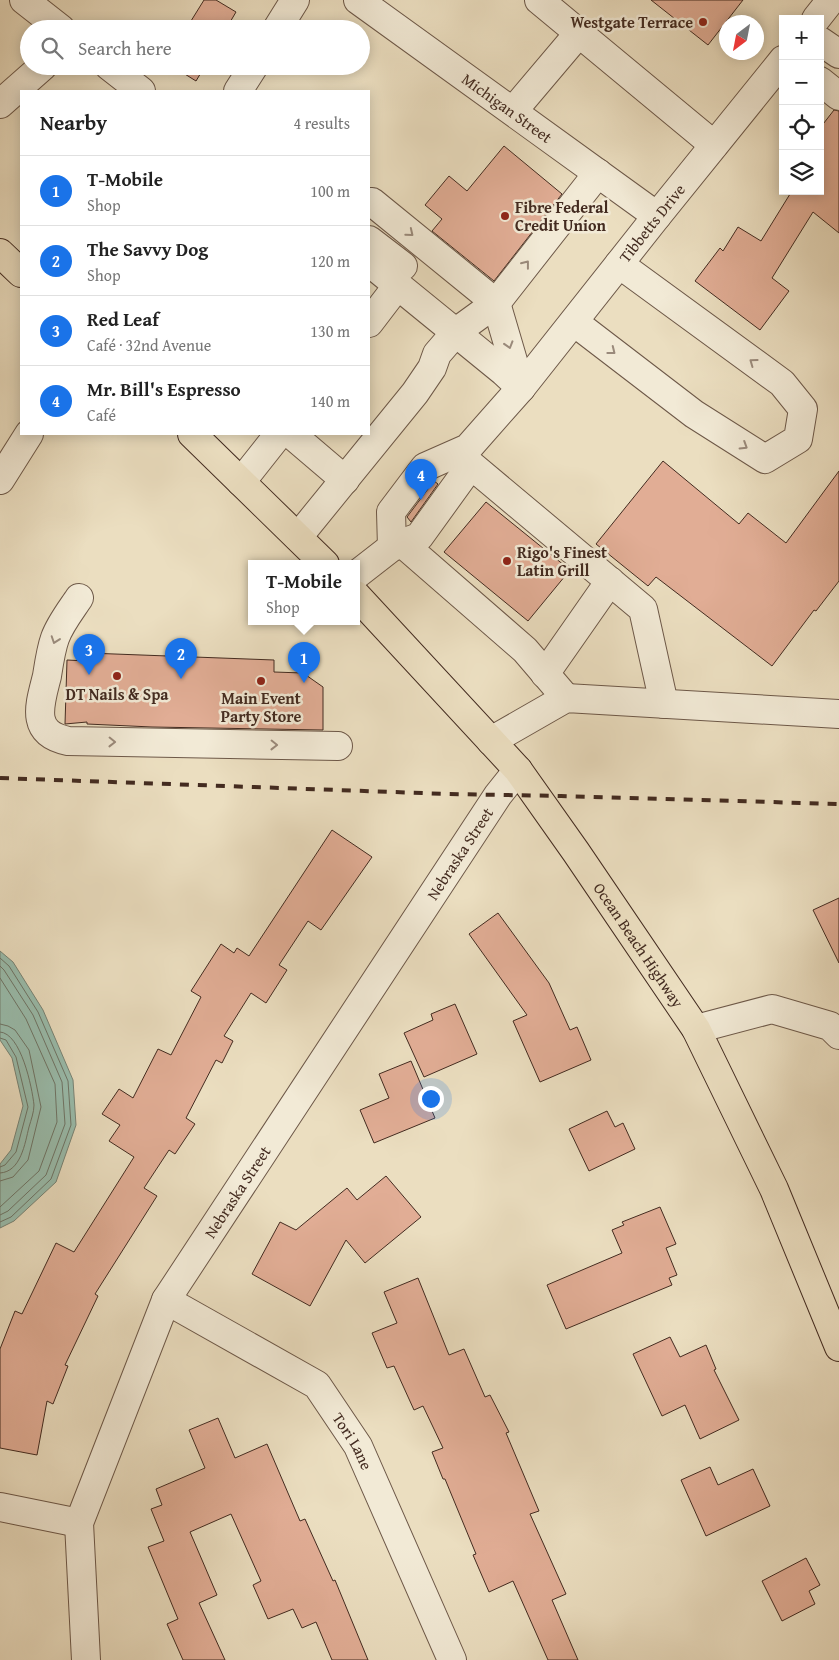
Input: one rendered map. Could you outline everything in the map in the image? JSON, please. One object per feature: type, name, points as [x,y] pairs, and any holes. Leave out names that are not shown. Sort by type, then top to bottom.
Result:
[{"type":"main road","points":[[193,435],[322,560]]},
{"type":"main road","name":"Ocean Beach Highway","points":[[360,599],[518,770],[696,1029],[774,1190],[839,1347]]},
{"type":"street","points":[[24,0],[50,20]]},
{"type":"street","points":[[283,20],[295,0]]},
{"type":"street","name":"Michigan Street","points":[[358,0],[657,216]]},
{"type":"street","points":[[539,0],[714,145]]},
{"type":"street","points":[[513,112],[578,33]]},
{"type":"street","points":[[824,44],[839,54]]},
{"type":"street","name":"Tibbetts Drive","points":[[360,572],[397,545],[419,537],[470,456],[521,388],[779,65]]},
{"type":"street","points":[[0,104],[33,75]]},
{"type":"street","points":[[121,75],[140,90]]},
{"type":"street","points":[[239,90],[248,75]]},
{"type":"street","points":[[824,84],[839,96]]},
{"type":"street","points":[[298,537],[415,393],[432,368],[438,354],[456,332],[496,303],[598,173]]},
{"type":"street","points":[[372,202],[496,303],[521,388]]},
{"type":"street","points":[[370,241],[431,289],[456,332]]},
{"type":"street","points":[[370,264],[385,289],[456,332],[521,388]]},
{"type":"street","points":[[574,322],[694,414],[765,458],[798,439],[803,409],[782,383],[619,264]]},
{"type":"street","points":[[370,321],[385,289]]},
{"type":"street","points":[[0,480],[28,435]]},
{"type":"street","points":[[241,482],[278,435]]},
{"type":"street","points":[[292,435],[345,480]]},
{"type":"street","points":[[566,698],[525,650],[397,545],[391,512],[425,467],[470,456],[643,609],[664,704]]},
{"type":"street","points":[[545,674],[610,581]]},
{"type":"street","points":[[79,598],[55,637],[39,709],[42,725],[57,739],[77,741],[338,746]]},
{"type":"street","points":[[491,741],[566,698],[839,714]]},
{"type":"street","name":"Nebraska Street","points":[[86,1660],[79,1523],[166,1300],[498,795],[518,770]]},
{"type":"street","points":[[696,1029],[772,1009],[830,1026],[839,1035]]},
{"type":"street","name":"Tori Lane","points":[[166,1300],[317,1385],[358,1446],[452,1660]]},
{"type":"street","points":[[0,1507],[79,1523]]},
{"type":"water","points":[[0,951],[13,962],[43,1010],[73,1080],[76,1125],[56,1182],[14,1221],[0,1228],[0,1164],[11,1150],[23,1106],[12,1058],[0,1040]]},
{"type":"building","points":[[204,0],[216,0],[236,12],[231,20],[192,20]]},
{"type":"building","name":"Westgate Terrace","points":[[651,0],[743,0],[731,15],[719,15],[719,31],[708,45]]},
{"type":"building","points":[[186,75],[200,75],[196,81]]},
{"type":"building","points":[[834,110],[839,111],[839,233],[813,212],[772,278],[789,291],[760,330],[695,281],[720,248],[723,251],[738,227],[761,241],[789,195],[824,195],[824,123]]},
{"type":"building","name":"Fibre Federal Credit Union","points":[[504,146],[562,194],[494,281],[432,231],[442,219],[425,205],[449,176],[467,191]]},
{"type":"building","points":[[663,461],[739,524],[748,513],[786,543],[839,471],[839,581],[816,611],[814,610],[772,666],[656,577],[648,586],[596,544]]},
{"type":"building","points":[[434,481],[438,484],[411,522],[407,517]]},
{"type":"building","name":"Rigo's Finest Latin Grill","points":[[486,502],[570,570],[528,621],[444,552]]},
{"type":"building","points":[[88,653],[274,660],[274,672],[303,673],[323,687],[323,730],[152,727],[87,724],[87,722],[65,724],[67,660],[87,661]]},
{"type":"building","points":[[332,830],[372,857],[321,930],[308,921],[279,965],[287,970],[266,1003],[251,993],[224,1036],[233,1041],[222,1063],[216,1060],[186,1118],[195,1124],[175,1154],[169,1150],[144,1188],[157,1196],[95,1294],[98,1296],[65,1365],[68,1366],[53,1404],[47,1401],[37,1455],[0,1448],[0,1349],[15,1311],[22,1314],[56,1243],[74,1252],[134,1157],[109,1141],[120,1125],[102,1114],[119,1089],[133,1098],[158,1049],[171,1055],[201,997],[191,991],[221,944],[234,953],[237,948],[249,956]]},
{"type":"building","points":[[839,898],[839,963],[813,910]]},
{"type":"building","points":[[498,913],[549,983],[570,1030],[577,1027],[591,1060],[540,1082],[513,1021],[527,1015],[469,934]]},
{"type":"building","points":[[455,1004],[477,1054],[424,1077],[404,1033],[433,1020],[431,1014]]},
{"type":"building","points":[[411,1061],[435,1118],[374,1143],[360,1110],[389,1098],[379,1074]]},
{"type":"building","points":[[607,1111],[615,1127],[623,1123],[635,1149],[589,1171],[569,1129]]},
{"type":"building","points":[[386,1176],[421,1217],[365,1263],[346,1240],[310,1306],[252,1274],[280,1222],[296,1230],[347,1188],[357,1200]]},
{"type":"building","points":[[660,1207],[676,1244],[666,1248],[677,1275],[669,1278],[672,1285],[566,1329],[547,1285],[622,1253],[612,1230],[624,1225],[622,1222]]},
{"type":"building","points":[[418,1278],[449,1355],[464,1349],[485,1397],[490,1395],[509,1432],[506,1433],[539,1511],[530,1514],[566,1594],[552,1600],[578,1660],[548,1660],[513,1581],[489,1592],[473,1555],[476,1554],[432,1452],[443,1448],[423,1406],[414,1410],[394,1366],[387,1368],[372,1333],[397,1323],[384,1292]]},
{"type":"building","points":[[670,1337],[680,1357],[706,1345],[716,1369],[714,1370],[739,1420],[700,1439],[685,1405],[662,1416],[633,1354]]},
{"type":"building","points":[[218,1418],[235,1458],[267,1444],[300,1521],[305,1519],[333,1581],[335,1580],[368,1660],[332,1660],[316,1622],[302,1628],[293,1609],[268,1619],[253,1585],[261,1581],[231,1514],[190,1532],[217,1595],[199,1603],[225,1660],[183,1660],[167,1624],[178,1619],[148,1547],[164,1541],[151,1509],[162,1505],[156,1489],[205,1468],[189,1430]]},
{"type":"building","points":[[710,1467],[718,1485],[753,1469],[770,1506],[706,1536],[681,1480]]},
{"type":"building","points":[[806,1558],[820,1585],[809,1591],[815,1604],[782,1621],[762,1581]]},
{"type":"railway","points":[[0,778],[449,794],[839,804]]},
{"type":"place","name":"Westgate Terrace","points":[[703,22]]},
{"type":"place","name":"Fibre Federal Credit Union","points":[[505,216]]},
{"type":"place","name":"Mr. Bill's Espresso","points":[[421,500]]},
{"type":"place","name":"Rigo's Finest Latin Grill","points":[[507,561]]},
{"type":"place","name":"Red Leaf","points":[[89,675]]},
{"type":"place","name":"DT Nails & Spa","points":[[117,676]]},
{"type":"place","name":"The Savvy Dog","points":[[181,679]]},
{"type":"place","name":"Main Event Party Store","points":[[261,681]]},
{"type":"place","name":"T-Mobile","points":[[304,683]]}]
